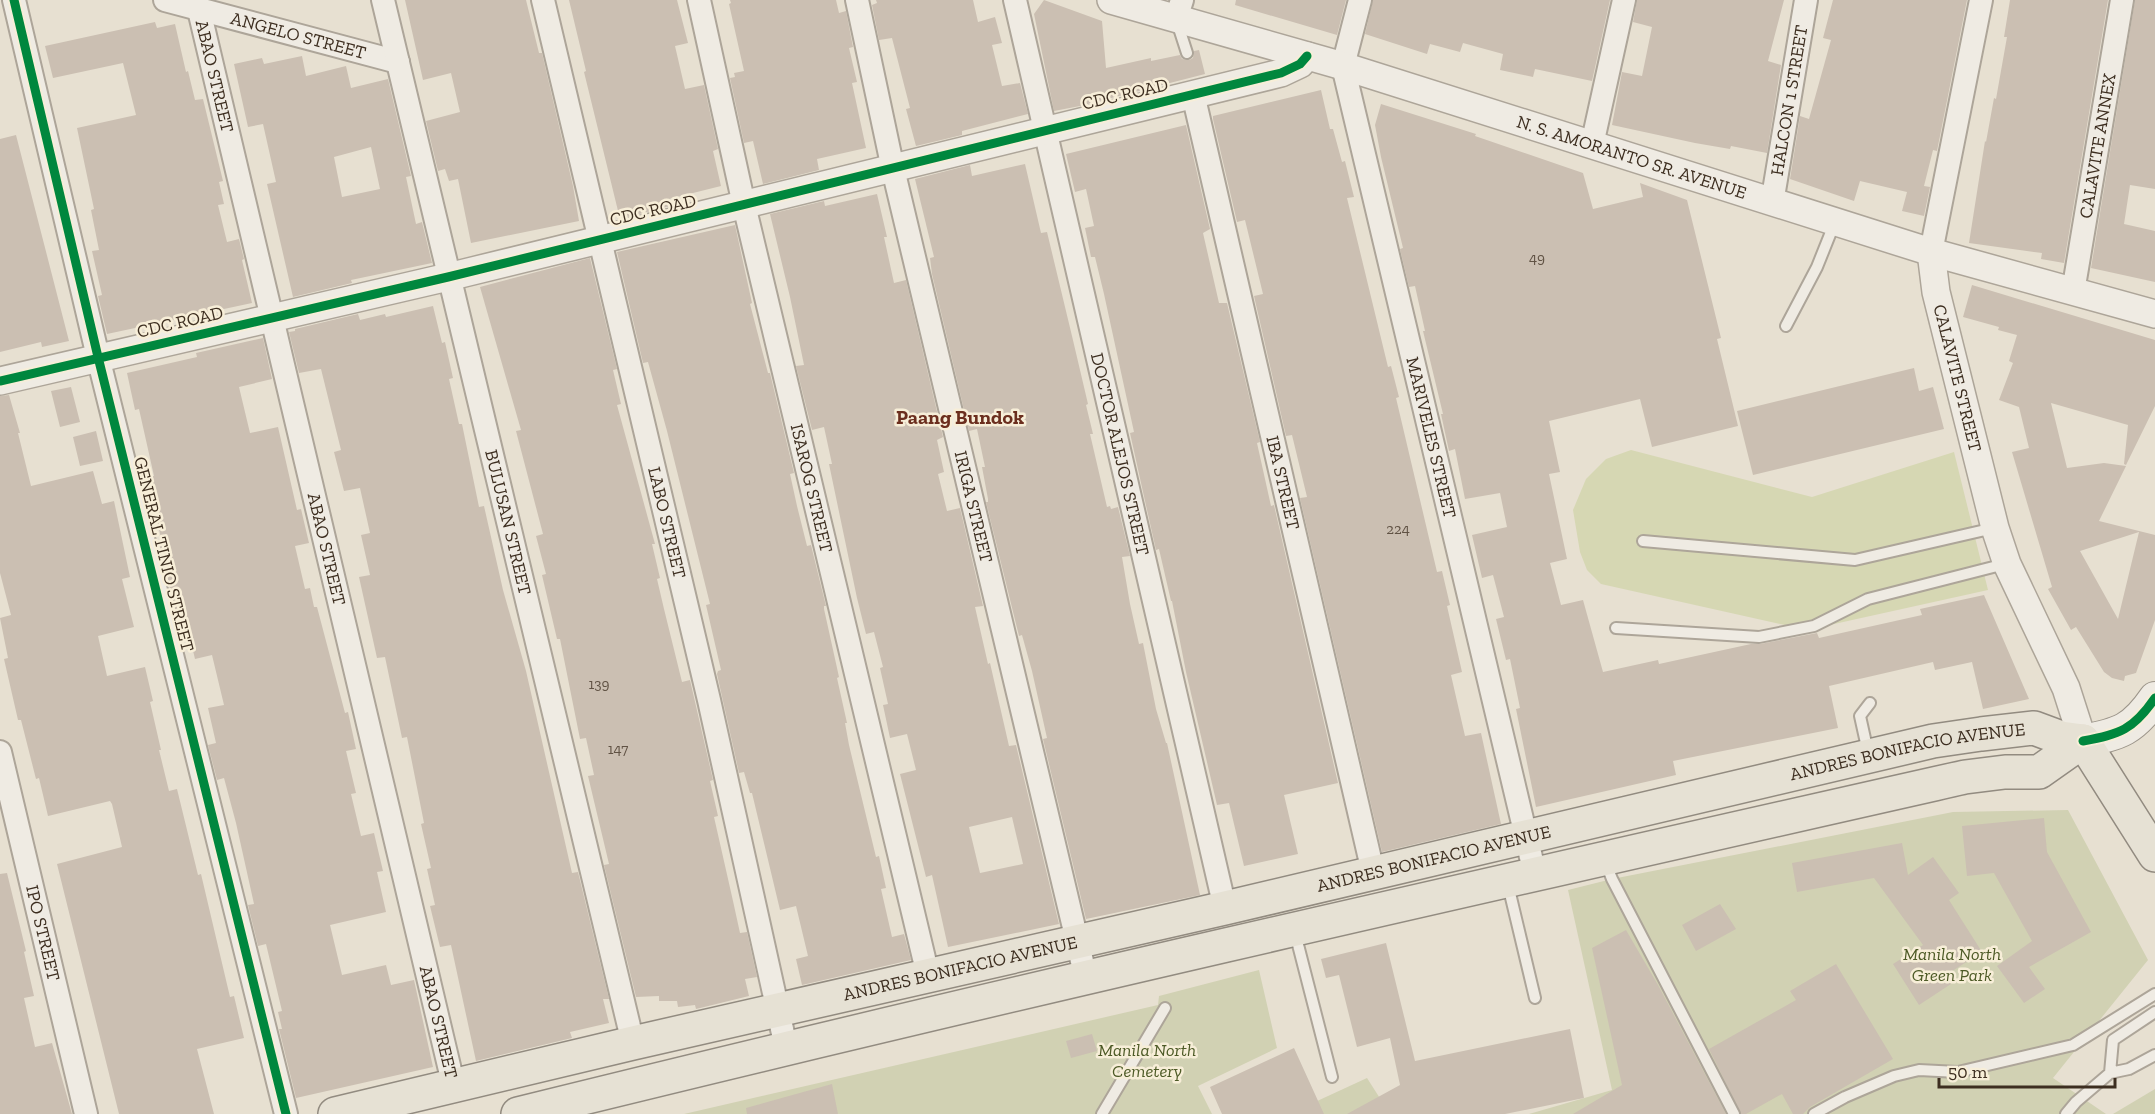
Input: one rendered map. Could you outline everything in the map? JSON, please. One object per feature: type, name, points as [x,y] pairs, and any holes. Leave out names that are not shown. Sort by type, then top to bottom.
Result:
[{"type":"main road","points":[[2155,698],[2140,719],[2126,729],[2107,737],[2083,741],[2155,855]]},
{"type":"main road","name":"ANDRES BONIFACIO AVENUE","points":[[335,1114],[1933,741],[2034,728],[2061,738],[2083,741]]},
{"type":"main road","name":"ANDRES BONIFACIO AVENUE","points":[[518,1114],[786,1047],[1965,777],[2006,772],[2039,772],[2083,741]]},
{"type":"street","name":"GENERAL TINIO STREET","points":[[14,0],[98,357],[286,1114]]},
{"type":"street","name":"ANGELO STREET","points":[[165,0],[398,62]]},
{"type":"street","name":"BULUSAN STREET","points":[[383,0],[633,1043]]},
{"type":"street","name":"LABO STREET","points":[[543,0],[709,700],[786,1047]]},
{"type":"street","name":"ISAROG STREET","points":[[699,0],[744,205],[928,975]]},
{"type":"street","name":"IRIGA STREET","points":[[857,0],[893,169],[1086,978]]},
{"type":"street","name":"DOCTOR ALEJOS STREET","points":[[1015,0],[1225,908]]},
{"type":"street","name":"N. S. AMORANTO SR. AVENUE","points":[[1111,0],[1179,9],[1307,56],[1772,203],[1931,252],[2155,314]]},
{"type":"street","name":"MARIVELES STREET","points":[[1360,0],[1343,66],[1526,837],[1521,878]]},
{"type":"street","points":[[1592,145],[1624,0]]},
{"type":"street","name":"HALCON 1 STREET","points":[[1772,203],[1806,0]]},
{"type":"street","name":"CALAVITE STREET","points":[[1981,0],[1931,252],[1936,292],[1995,528],[2007,564],[2066,688],[2083,741]]},
{"type":"street","name":"CALAVITE ANNEX","points":[[2073,292],[2122,0]]},
{"type":"street","name":"ABAO STREET","points":[[199,10],[454,1087]]},
{"type":"street","name":"CDC ROAD","points":[[0,381],[448,277],[893,169],[1193,90],[1281,73],[1300,64],[1307,56]]},
{"type":"street","name":"IBA STREET","points":[[1193,90],[1373,872]]},
{"type":"street","name":"IPO STREET","points":[[0,752],[86,1114]]},
{"type":"lane","points":[[1179,9],[1187,53]]},
{"type":"lane","points":[[1786,326],[1817,267],[1836,222]]},
{"type":"lane","points":[[1643,541],[1855,560],[1995,528]]},
{"type":"lane","points":[[1616,628],[1759,637],[1814,626],[1868,599],[1974,570],[2007,564]]},
{"type":"lane","points":[[1869,757],[1860,716],[1870,703]]},
{"type":"lane","points":[[1604,859],[1612,879],[1734,1114]]},
{"type":"lane","points":[[1521,878],[1535,998]]},
{"type":"lane","points":[[1294,930],[1332,1077]]},
{"type":"lane","points":[[1814,1114],[1845,1097],[1894,1076],[1919,1070],[1958,1072],[2073,1045],[2155,994]]},
{"type":"lane","points":[[1102,1114],[1165,1008]]},
{"type":"lane","points":[[2110,1073],[2113,1040],[2155,1012]]},
{"type":"lane","points":[[2066,1114],[2076,1102],[2110,1073],[2129,1069],[2155,1055]]},
{"type":"green space","points":[[1631,450],[1812,497],[1954,452],[1988,590],[1807,630],[1601,584],[1587,570],[1580,552],[1573,510],[1586,479],[1606,459]]},
{"type":"green space","name":"Manila North Green Park","points":[[2068,810],[2148,960],[2053,1078],[2106,1114],[1529,1114],[1612,1090],[1568,890],[1612,879],[1953,812]]},
{"type":"green space","name":"Manila North Cemetery","points":[[1259,970],[1277,1048],[1198,1086],[1212,1114],[684,1114],[1158,1005],[1159,996]]},
{"type":"green space","points":[[1367,1078],[1390,1114],[1289,1114]]},
{"type":"green space","points":[[2155,1089],[2155,1114],[2113,1114]]},
{"type":"building","points":[[405,0],[526,0],[539,53],[542,53],[579,221],[471,243],[458,179],[449,181],[445,169],[438,171],[426,121],[460,112],[451,73],[423,80]]},
{"type":"building","points":[[569,0],[677,0],[688,43],[675,46],[685,89],[704,85],[718,149],[713,151],[721,186],[669,199],[670,206],[620,219]]},
{"type":"building","points":[[730,0],[836,0],[839,13],[846,11],[853,47],[849,48],[857,82],[852,83],[866,148],[817,159],[819,170],[763,184],[753,141],[744,143],[730,78],[735,77],[734,73],[744,71]]},
{"type":"building","points":[[876,0],[973,0],[978,22],[995,17],[1002,43],[992,45],[1002,86],[1020,83],[1028,114],[962,131],[962,135],[916,146],[906,109],[910,108],[892,38],[879,40],[872,5],[877,3]]},
{"type":"building","points":[[1044,0],[1102,21],[1106,68],[1151,58],[1151,61],[1180,55],[1182,59],[1189,60],[1193,58],[1194,51],[1199,50],[1205,74],[1054,111],[1034,14]]},
{"type":"building","points":[[1236,0],[1346,0],[1337,35],[1235,5]]},
{"type":"building","points":[[1373,0],[1610,0],[1592,81],[1535,69],[1533,77],[1500,70],[1503,54],[1463,43],[1460,52],[1430,44],[1427,54],[1365,34]]},
{"type":"building","points":[[1637,0],[1784,0],[1768,61],[1781,65],[1767,153],[1731,146],[1730,149],[1695,143],[1612,125],[1622,72],[1642,76],[1652,27],[1633,22]]},
{"type":"building","points":[[1833,0],[1967,0],[1937,151],[1933,150],[1924,186],[1930,187],[1924,216],[1902,211],[1907,192],[1860,181],[1854,201],[1790,179],[1800,116],[1809,119],[1831,40],[1823,38]]},
{"type":"building","points":[[2010,0],[2108,0],[2064,263],[2041,259],[2042,253],[1969,243],[1985,141],[1994,98],[1996,99],[2007,37],[2004,37]]},
{"type":"building","points":[[2135,0],[2155,0],[2155,189],[2130,185],[2124,224],[2155,231],[2155,282],[2091,268]]},
{"type":"building","points":[[155,22],[157,28],[175,24],[195,100],[203,99],[223,181],[219,182],[224,204],[218,205],[227,242],[239,239],[252,303],[107,334],[98,296],[102,295],[92,251],[99,250],[91,210],[94,209],[77,128],[136,115],[123,63],[53,78],[45,46]]},
{"type":"building","points":[[302,56],[306,76],[346,66],[351,88],[388,79],[411,176],[406,177],[416,224],[422,222],[432,263],[351,280],[352,283],[293,297],[267,184],[276,182],[263,124],[248,127],[234,64],[262,58],[264,64]],"holes":[[[371,147],[380,189],[342,197],[334,157]]]},
{"type":"building","points":[[1321,90],[1330,129],[1333,129],[1342,162],[1345,161],[1354,197],[1347,198],[1388,367],[1391,366],[1399,397],[1396,398],[1437,572],[1442,571],[1450,605],[1447,606],[1462,672],[1451,675],[1465,736],[1481,733],[1501,824],[1382,852],[1300,498],[1307,497],[1292,435],[1286,436],[1254,296],[1263,294],[1245,220],[1237,222],[1213,119],[1213,116]]},
{"type":"building","points":[[1381,104],[1476,134],[1475,136],[1583,173],[1593,209],[1643,197],[1640,183],[1687,200],[1721,338],[1717,339],[1738,426],[1652,447],[1640,399],[1549,421],[1560,472],[1549,474],[1567,559],[1550,563],[1561,605],[1583,600],[1603,672],[1658,660],[1659,664],[1751,644],[1817,633],[1819,638],[1922,615],[1920,609],[1984,595],[2029,699],[1983,709],[1972,662],[1935,670],[1933,662],[1829,686],[1838,728],[1673,761],[1676,775],[1536,807],[1516,709],[1520,708],[1510,659],[1506,660],[1496,619],[1504,617],[1493,575],[1482,578],[1472,535],[1507,527],[1500,493],[1465,499],[1455,449],[1449,451],[1415,286],[1409,287],[1400,249],[1403,248],[1381,157],[1375,125]]},
{"type":"building","points":[[1186,125],[1210,229],[1203,233],[1219,303],[1227,303],[1260,442],[1257,443],[1271,506],[1274,505],[1338,783],[1284,795],[1298,854],[1244,866],[1229,803],[1217,805],[1172,601],[1159,549],[1156,550],[1145,501],[1130,433],[1134,432],[1104,294],[1095,257],[1091,257],[1085,228],[1094,226],[1086,189],[1075,192],[1066,154]]},
{"type":"building","points":[[16,135],[69,341],[42,347],[41,342],[0,352],[0,139]]},
{"type":"building","points":[[1025,164],[1041,233],[1047,232],[1072,336],[1088,404],[1086,405],[1093,434],[1090,434],[1107,507],[1110,506],[1111,509],[1118,507],[1130,556],[1122,557],[1130,604],[1139,644],[1143,643],[1156,709],[1167,743],[1200,895],[1086,919],[1043,739],[1047,738],[1032,671],[1022,635],[1019,636],[986,502],[988,499],[982,467],[985,467],[977,429],[969,431],[932,274],[930,258],[934,257],[915,179],[970,165],[972,176]]},
{"type":"building","points":[[877,194],[894,283],[906,280],[943,437],[937,440],[944,472],[938,474],[947,511],[960,508],[983,606],[975,607],[988,664],[990,663],[1009,746],[1016,745],[1059,924],[948,947],[932,875],[926,877],[900,774],[916,770],[907,734],[890,738],[883,705],[888,704],[880,668],[883,667],[874,632],[866,634],[857,598],[829,464],[832,464],[824,427],[812,430],[796,366],[804,365],[770,214],[824,201],[825,206]],"holes":[[[1012,817],[1023,864],[980,873],[969,827]]]},
{"type":"building","points":[[735,225],[752,303],[750,304],[768,373],[770,373],[794,473],[790,474],[797,506],[807,546],[811,545],[826,606],[824,609],[839,677],[837,678],[847,723],[845,723],[849,745],[876,857],[879,856],[886,888],[881,889],[892,937],[904,934],[911,960],[802,985],[796,959],[808,956],[796,906],[780,910],[752,793],[750,793],[744,772],[739,773],[717,674],[721,670],[706,605],[710,604],[648,362],[643,363],[617,252]]},
{"type":"building","points":[[590,258],[617,369],[613,370],[621,404],[617,405],[655,544],[652,544],[660,578],[657,579],[682,682],[690,680],[713,780],[710,781],[718,816],[714,817],[740,933],[747,932],[757,977],[745,979],[749,996],[696,1009],[695,1005],[678,1007],[677,1001],[659,1001],[659,996],[636,997],[604,865],[609,864],[588,776],[594,775],[586,738],[580,739],[560,639],[557,639],[542,575],[546,574],[536,536],[543,534],[516,431],[521,430],[480,287]]},
{"type":"building","points":[[1972,285],[2155,340],[2155,406],[2126,465],[2124,464],[2128,425],[2051,403],[2067,468],[2104,463],[2126,466],[2099,521],[2155,535],[2155,620],[2136,673],[2125,676],[2124,681],[2112,678],[2104,672],[2076,627],[2071,630],[2048,589],[2052,587],[2012,452],[2029,448],[2019,407],[1999,400],[2013,363],[2009,361],[2017,335],[1998,330],[1999,327],[1963,317]],"holes":[[[2139,532],[2118,619],[2080,551]]]},
{"type":"building","points":[[433,306],[442,343],[445,342],[453,378],[449,379],[459,424],[462,424],[479,507],[484,506],[503,590],[526,671],[572,873],[578,872],[609,999],[603,999],[609,1023],[570,1032],[572,1038],[476,1061],[451,945],[440,947],[430,906],[435,905],[427,869],[431,868],[421,824],[424,823],[407,737],[402,738],[385,657],[377,658],[359,577],[370,575],[361,535],[370,533],[360,488],[344,491],[334,452],[341,450],[321,369],[299,373],[289,332],[358,314],[360,320],[385,314],[386,317]]},
{"type":"building","points":[[263,338],[272,379],[239,387],[250,433],[278,427],[297,510],[301,509],[309,543],[295,546],[305,589],[310,588],[314,607],[317,607],[345,713],[348,712],[356,749],[346,751],[356,793],[351,794],[361,836],[374,833],[383,871],[377,872],[386,912],[330,925],[342,975],[386,965],[391,985],[414,980],[433,1067],[296,1098],[279,1029],[282,1029],[278,1012],[282,1011],[266,944],[258,946],[248,905],[254,904],[236,823],[224,778],[217,780],[208,745],[216,743],[208,708],[224,705],[212,655],[195,659],[184,613],[176,614],[159,543],[162,543],[148,478],[154,476],[139,409],[135,410],[127,373],[197,357],[196,353]]},
{"type":"building","points":[[1914,368],[1919,391],[1933,387],[1944,429],[1753,475],[1737,411]]},
{"type":"building","points":[[71,387],[80,422],[60,427],[51,391]]},
{"type":"building","points":[[9,395],[31,486],[93,471],[102,504],[114,501],[130,577],[122,579],[134,627],[98,636],[107,676],[145,667],[153,701],[150,702],[161,750],[159,750],[169,791],[177,789],[198,875],[201,874],[230,997],[234,996],[244,1038],[197,1049],[214,1114],[119,1114],[57,864],[122,847],[112,804],[110,801],[48,816],[21,720],[18,720],[4,659],[8,658],[0,618],[11,615],[0,573],[0,396]]},
{"type":"building","points":[[96,431],[103,461],[80,466],[73,437]]},
{"type":"building","points":[[2044,818],[2047,852],[2091,932],[2029,967],[2045,989],[2024,1003],[1997,966],[2032,941],[1994,873],[1967,876],[1962,826]]},
{"type":"building","points":[[1902,843],[1908,875],[1933,857],[1959,893],[1949,900],[1982,952],[1946,975],[1951,984],[1919,1005],[1893,964],[1923,945],[1874,878],[1797,892],[1792,863]]},
{"type":"building","points":[[7,873],[26,951],[24,952],[34,996],[24,998],[35,1047],[52,1043],[72,1114],[0,1114],[0,874]]},
{"type":"building","points":[[1720,904],[1736,929],[1696,951],[1682,925]]},
{"type":"building","points":[[1626,930],[1658,985],[1726,1114],[1573,1114],[1622,1085],[1592,948]]},
{"type":"building","points":[[1386,943],[1415,1061],[1570,1029],[1584,1098],[1505,1114],[1347,1114],[1400,1085],[1390,1038],[1357,1047],[1339,975],[1326,978],[1321,959]]},
{"type":"building","points":[[1836,964],[1893,1059],[1810,1107],[1803,1114],[1793,1114],[1782,1094],[1746,1114],[1741,1114],[1709,1049],[1796,1000],[1790,991]]},
{"type":"building","points":[[1092,1034],[1097,1051],[1071,1058],[1066,1041]]},
{"type":"building","points":[[1294,1048],[1324,1114],[1222,1114],[1210,1087]]},
{"type":"building","points":[[832,1084],[838,1114],[747,1114],[746,1108]]},
{"type":"cycle path","points":[[14,0],[98,357],[286,1114]]},
{"type":"cycle path","points":[[0,381],[448,277],[1281,73],[1300,64],[1307,56]]},
{"type":"cycle path","points":[[2083,741],[2125,729],[2140,717],[2155,698]]},
{"type":"district","name":"Paang Bundok","points":[[960,417]]}]
